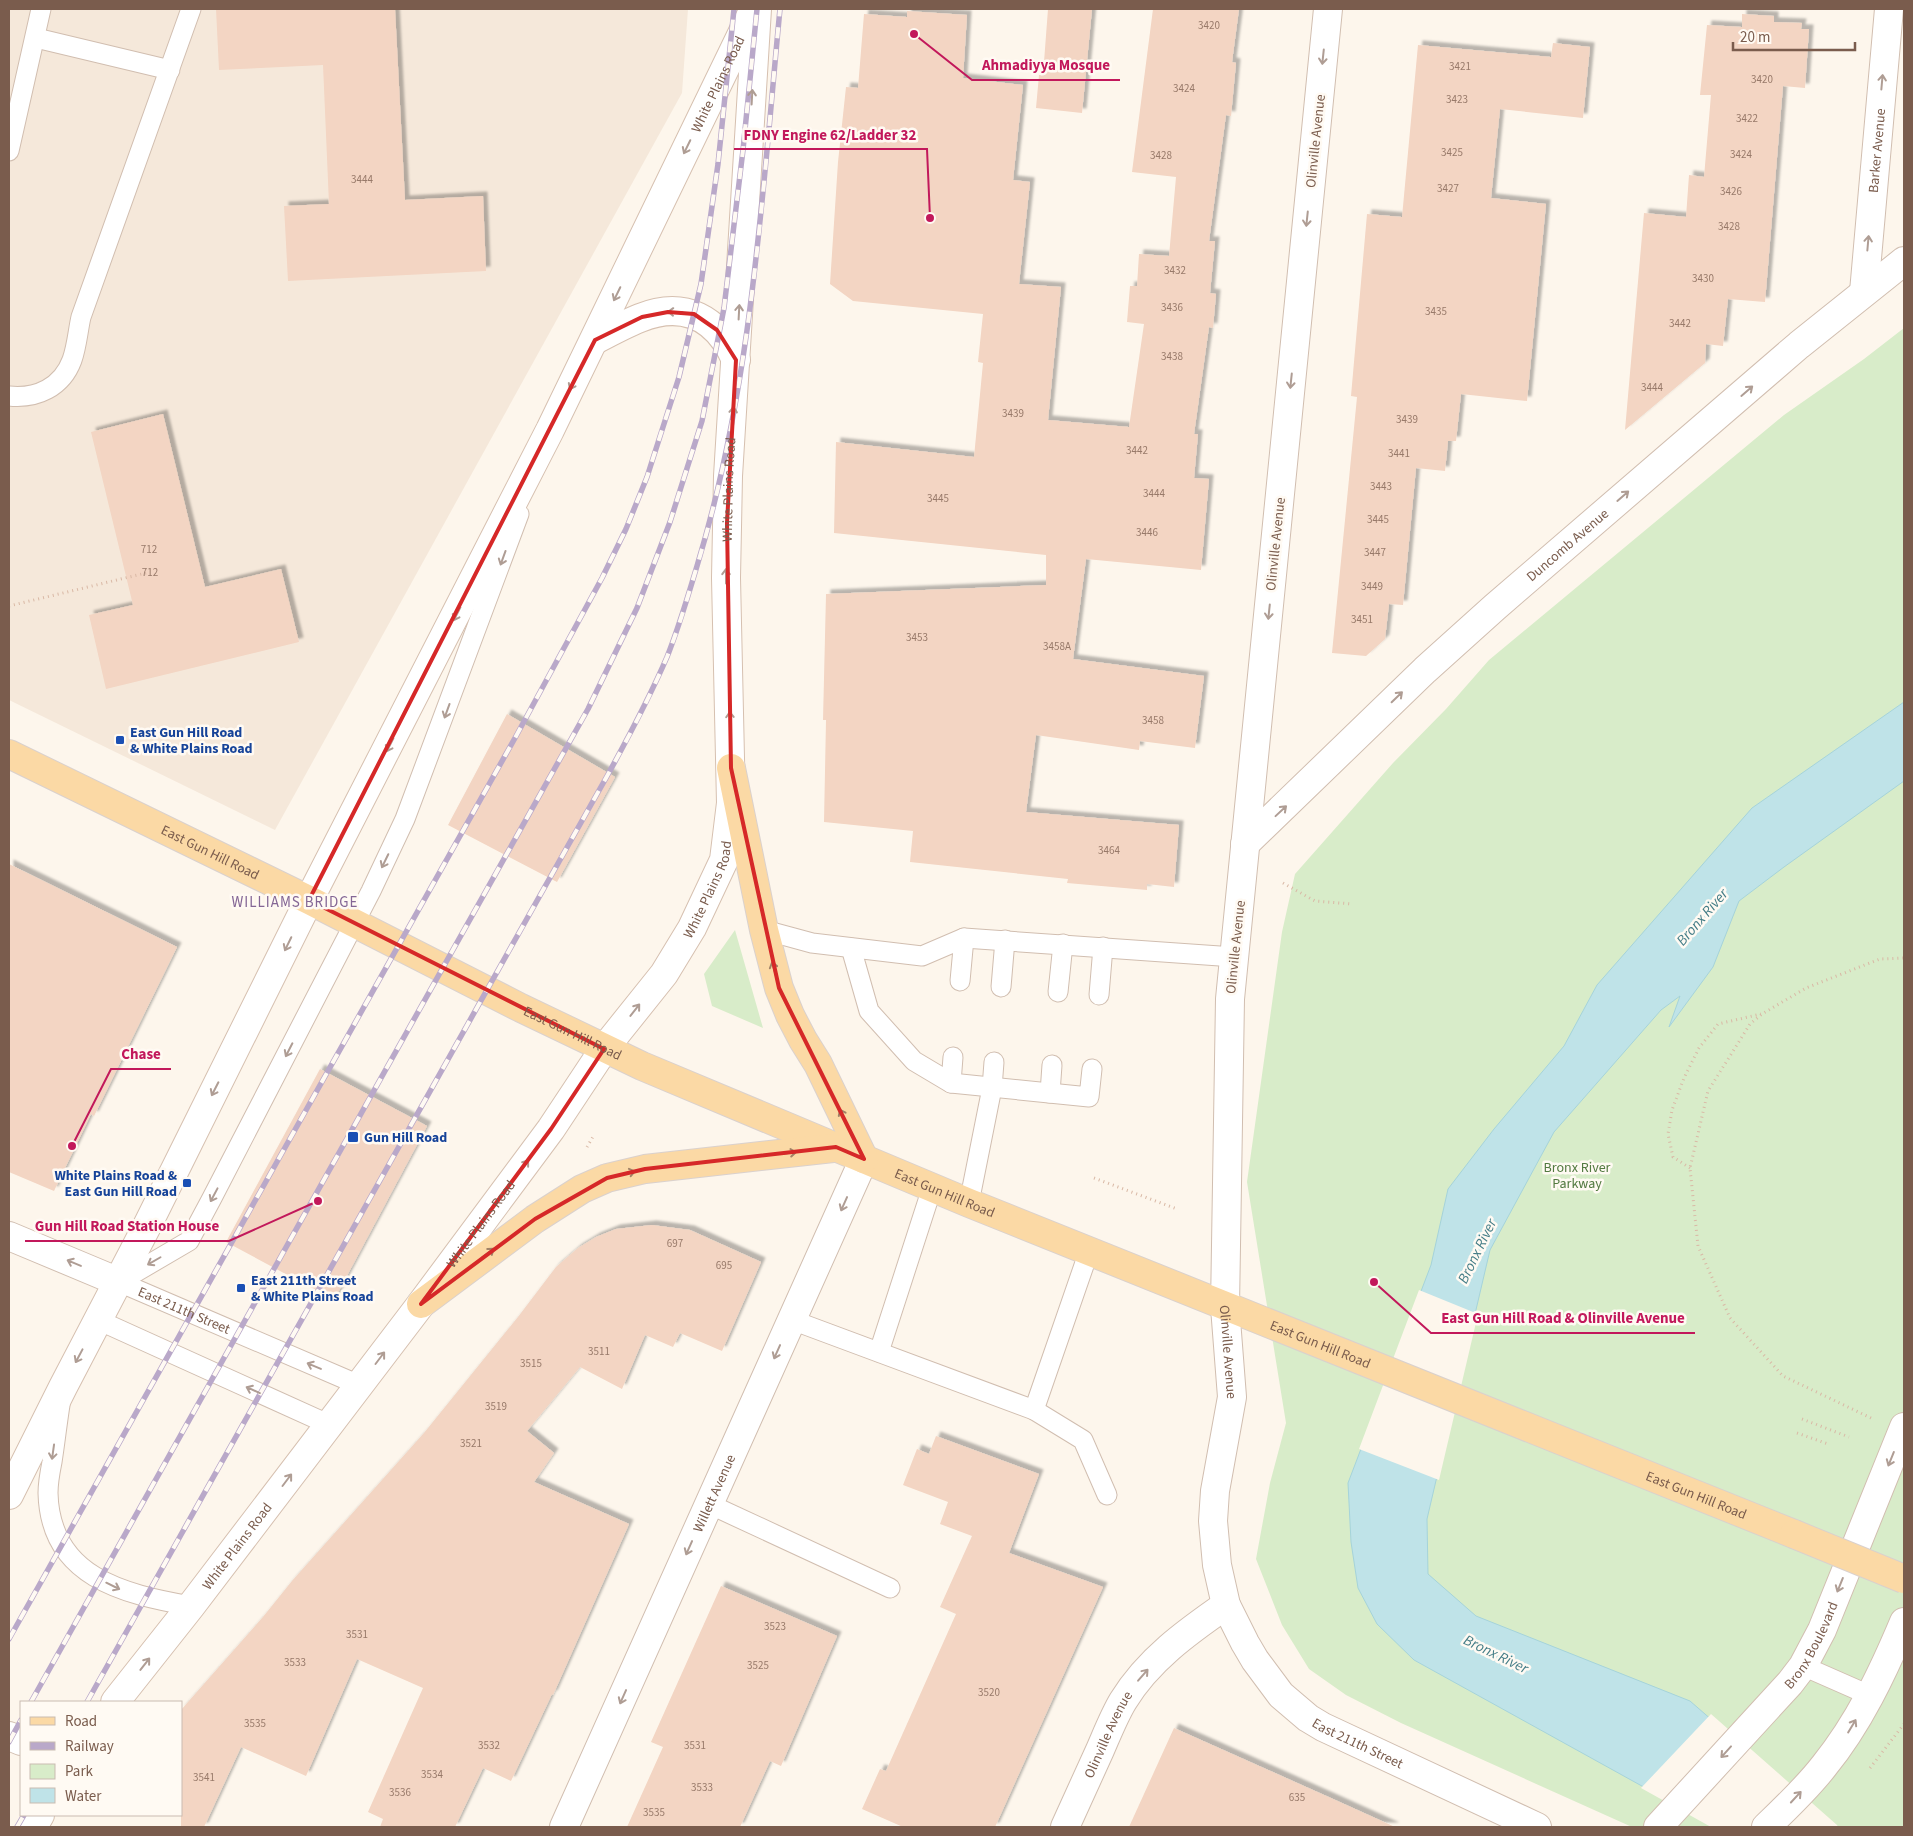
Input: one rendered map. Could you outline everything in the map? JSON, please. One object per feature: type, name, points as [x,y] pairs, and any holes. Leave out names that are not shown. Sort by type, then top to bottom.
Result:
[{"type":"main road","name":"East Gun Hill Road","points":[[9,754],[309,900],[353,924],[604,1049],[932,1188],[1904,1579]]},
{"type":"main road","points":[[731,768],[764,930],[779,988],[790,1015],[818,1064],[864,1160]]},
{"type":"main road","points":[[421,1304],[535,1219],[582,1190],[607,1178],[645,1169],[836,1147]]},
{"type":"street","name":"White Plains Road","points":[[9,1495],[63,1387],[119,1282],[309,900],[550,430],[755,9]]},
{"type":"street","name":"White Plains Road","points":[[116,1701],[191,1606],[421,1304],[551,1129],[604,1049],[664,974],[692,928],[724,860],[730,812],[731,768],[726,523],[755,9]]},
{"type":"street","name":"Olinville Avenue","points":[[1065,1827],[1122,1702],[1135,1684],[1169,1647],[1190,1629],[1226,1605],[1217,1565],[1213,1521],[1215,1491],[1232,1397],[1226,1307],[1230,999],[1328,9]]},
{"type":"street","name":"Barker Avenue","points":[[1864,292],[1889,9]]},
{"type":"street","name":"Duncomb Avenue","points":[[1246,844],[1425,670],[1495,607],[1792,352],[1904,261]]},
{"type":"street","points":[[595,340],[642,317],[668,312],[680,312],[694,314],[717,330],[729,344],[736,360]]},
{"type":"street","name":"Willett Avenue","points":[[564,1827],[864,1160]]},
{"type":"street","name":"East 211th Street","points":[[9,1236],[119,1282]]},
{"type":"street","name":"Bronx Boulevard","points":[[1662,1822],[1790,1683],[1803,1666],[1822,1630],[1891,1424]]},
{"type":"street","name":"East 211th Street","points":[[1226,1605],[1266,1677],[1281,1696],[1308,1718],[1537,1827]]},
{"type":"street","points":[[1766,1827],[1824,1766],[1843,1740],[1870,1695],[1904,1622]]},
{"type":"street","points":[[33,1827],[39,1816]]},
{"type":"lane","points":[[9,152],[41,9]]},
{"type":"lane","points":[[9,398],[30,396],[45,390],[61,380],[72,360],[81,317],[191,9]]},
{"type":"lane","points":[[36,38],[170,70]]},
{"type":"lane","name":"White Plains Road","points":[[119,1282],[189,1241],[312,1007],[383,866],[416,794],[550,430]]},
{"type":"lane","points":[[764,930],[812,943],[922,956],[964,938],[1234,957]]},
{"type":"lane","points":[[960,981],[964,938]]},
{"type":"lane","points":[[1001,987],[1005,940]]},
{"type":"lane","points":[[1058,992],[1063,944]]},
{"type":"lane","points":[[1099,995],[1103,947]]},
{"type":"lane","points":[[851,948],[869,1011],[914,1062],[951,1083],[1089,1097],[1092,1069]]},
{"type":"lane","points":[[951,1083],[953,1057]]},
{"type":"lane","points":[[969,1203],[992,1088],[994,1062]]},
{"type":"lane","points":[[1050,1093],[1052,1065]]},
{"type":"lane","points":[[878,1352],[932,1188]]},
{"type":"lane","points":[[1034,1410],[1089,1252]]},
{"type":"lane","name":"East 211th Street","points":[[119,1282],[359,1385]]},
{"type":"lane","points":[[98,1320],[330,1424]]},
{"type":"lane","points":[[792,1320],[1034,1410],[1083,1440],[1107,1495]]},
{"type":"lane","name":"White Plains Road","points":[[63,1387],[48,1490],[52,1523],[58,1540],[67,1554],[78,1564],[106,1583],[136,1595],[191,1606]]},
{"type":"lane","points":[[709,1504],[890,1588]]},
{"type":"lane","points":[[1803,1666],[1870,1695]]},
{"type":"path","points":[[9,606],[150,572]]},
{"type":"path","points":[[1282,883],[1315,901],[1352,904]]},
{"type":"path","points":[[1891,1424],[1783,1376],[1730,1318],[1698,1246],[1690,1168],[1708,1091],[1750,1024],[1762,1014],[1806,988],[1880,959],[1904,958]]},
{"type":"path","points":[[1690,1168],[1673,1157],[1668,1134],[1672,1110],[1684,1078],[1699,1048],[1718,1024],[1762,1014]]},
{"type":"path","points":[[587,1148],[594,1135]]},
{"type":"path","points":[[1094,1178],[1177,1209]]},
{"type":"path","points":[[1802,1419],[1849,1438]]},
{"type":"path","points":[[1797,1432],[1828,1444]]},
{"type":"path","points":[[1868,1770],[1904,1724]]},
{"type":"highlighted area","points":[[668,312],[694,314],[717,330],[736,360],[727,523],[731,768],[779,988],[864,1159],[836,1147],[645,1169],[607,1178],[535,1219],[421,1304],[551,1129],[604,1049],[309,900],[595,340],[642,317]]},
{"type":"shaded area","points":[[9,9],[688,9],[682,93],[275,830],[9,700]]},
{"type":"green space","name":"Bronx River Parkway","points":[[1904,328],[1904,1827],[1632,1827],[1401,1723],[1346,1695],[1309,1669],[1282,1625],[1256,1559],[1270,1483],[1286,1423],[1247,1182],[1282,932],[1295,874],[1393,763],[1446,709],[1489,660],[1784,415],[1864,359]]},
{"type":"green space","points":[[735,930],[763,1028],[712,1006],[704,974]]},
{"type":"water","name":"Bronx River","points":[[1904,702],[1904,781],[1739,901],[1713,967],[1669,1027],[1680,996],[1661,1010],[1554,1132],[1490,1250],[1427,1519],[1428,1574],[1476,1616],[1690,1701],[1835,1827],[1716,1827],[1414,1660],[1377,1624],[1358,1588],[1351,1542],[1348,1483],[1431,1265],[1448,1189],[1494,1129],[1564,1046],[1597,985],[1752,808]]},
{"type":"pier","points":[[1419,1290],[1478,1314],[1439,1480],[1359,1449]]},
{"type":"pier","points":[[1711,1714],[1838,1827],[1711,1827],[1641,1788]]},
{"type":"building","points":[[216,9],[395,9],[405,200],[483,196],[486,271],[288,281],[284,206],[329,204],[323,65],[219,70]]},
{"type":"building","points":[[1048,9],[1092,9],[1082,113],[1036,108],[1039,75],[1043,75]]},
{"type":"building","points":[[1153,9],[1239,9],[1232,62],[1236,63],[1231,116],[1226,115],[1209,241],[1215,241],[1210,293],[1216,294],[1213,328],[1209,327],[1194,434],[1198,434],[1194,478],[1209,479],[1201,570],[1086,559],[1073,659],[1204,676],[1195,748],[1140,741],[1139,750],[1036,735],[1026,812],[1179,825],[1174,887],[1147,884],[1147,890],[1067,883],[1068,879],[910,862],[913,831],[824,822],[826,720],[823,720],[826,594],[1046,585],[1046,555],[834,533],[836,442],[974,457],[983,363],[978,362],[983,314],[853,301],[830,284],[838,162],[846,87],[858,88],[864,14],[907,17],[907,11],[967,15],[963,78],[1023,85],[1013,180],[1030,182],[1019,284],[1061,287],[1048,420],[1129,427],[1144,324],[1127,322],[1130,286],[1137,286],[1139,254],[1169,256],[1176,177],[1132,172]]},
{"type":"building","points":[[1742,14],[1774,16],[1774,22],[1802,23],[1801,29],[1809,29],[1805,88],[1783,86],[1765,302],[1728,299],[1723,346],[1706,344],[1705,363],[1625,430],[1644,213],[1686,217],[1689,175],[1704,177],[1711,95],[1700,95],[1707,25],[1742,27]]},
{"type":"building","points":[[1553,43],[1590,47],[1583,118],[1500,109],[1491,198],[1546,204],[1527,401],[1461,394],[1456,441],[1448,441],[1445,471],[1416,468],[1403,605],[1389,604],[1385,639],[1366,656],[1332,653],[1357,397],[1351,396],[1367,214],[1402,217],[1418,45],[1551,57]]},
{"type":"building","points":[[163,414],[205,587],[281,569],[299,642],[106,689],[89,615],[133,605],[91,432]]},
{"type":"building","points":[[507,714],[615,777],[557,882],[448,825]]},
{"type":"building","points":[[9,864],[177,947],[94,1116],[91,1114],[54,1191],[9,1172]]},
{"type":"building","points":[[320,1069],[427,1126],[334,1300],[226,1242]]},
{"type":"building","points":[[652,1225],[690,1230],[761,1262],[722,1351],[680,1333],[673,1347],[645,1335],[622,1389],[580,1367],[527,1431],[554,1453],[534,1482],[629,1524],[553,1695],[511,1781],[483,1768],[455,1827],[380,1827],[383,1819],[368,1812],[423,1688],[357,1659],[306,1776],[241,1747],[204,1827],[181,1827],[182,1709],[292,1581],[424,1433],[556,1267],[578,1248],[596,1237],[616,1229]]},
{"type":"building","points":[[936,1436],[1039,1474],[1009,1553],[1103,1587],[995,1827],[903,1827],[862,1809],[880,1769],[886,1771],[956,1614],[940,1607],[972,1536],[940,1524],[948,1502],[903,1485],[917,1449],[929,1454]]},
{"type":"building","points":[[721,1586],[837,1636],[781,1766],[770,1761],[740,1827],[627,1827],[663,1747],[651,1742]]},
{"type":"building","points":[[1174,1728],[1333,1799],[1395,1827],[1129,1827]]},
{"type":"railway","points":[[9,1639],[515,738],[602,578],[626,529],[647,477],[679,377],[701,284],[718,164],[734,9]]},
{"type":"railway","points":[[32,1701],[588,709],[637,608],[670,522],[702,421],[724,308],[743,150],[757,9]]},
{"type":"railway","points":[[88,1701],[606,778],[646,703],[667,657],[697,566],[716,498],[731,429],[743,360],[752,290],[780,9]]},
{"type":"railway","points":[[9,1742],[20,1722]]},
{"type":"railway","points":[[17,1827],[23,1816]]},
{"type":"place","name":"Ahmadiyya Mosque","points":[[914,34]]},
{"type":"place","name":"FDNY Engine 62/Ladder 32","points":[[930,218]]},
{"type":"place","name":"East Gun Hill Road & White Plains Road","points":[[120,740]]},
{"type":"place","name":"Gun Hill Road","points":[[353,1137]]},
{"type":"place","name":"Chase","points":[[72,1146]]},
{"type":"place","name":"White Plains Road & East Gun Hill Road","points":[[187,1183]]},
{"type":"place","name":"Gun Hill Road Station House","points":[[318,1201]]},
{"type":"place","name":"East Gun Hill Road & Olinville Avenue","points":[[1374,1282]]},
{"type":"place","name":"East 211th Street & White Plains Road","points":[[241,1288]]},
{"type":"district","name":"WILLIAMS BRIDGE","points":[[295,902]]}]
